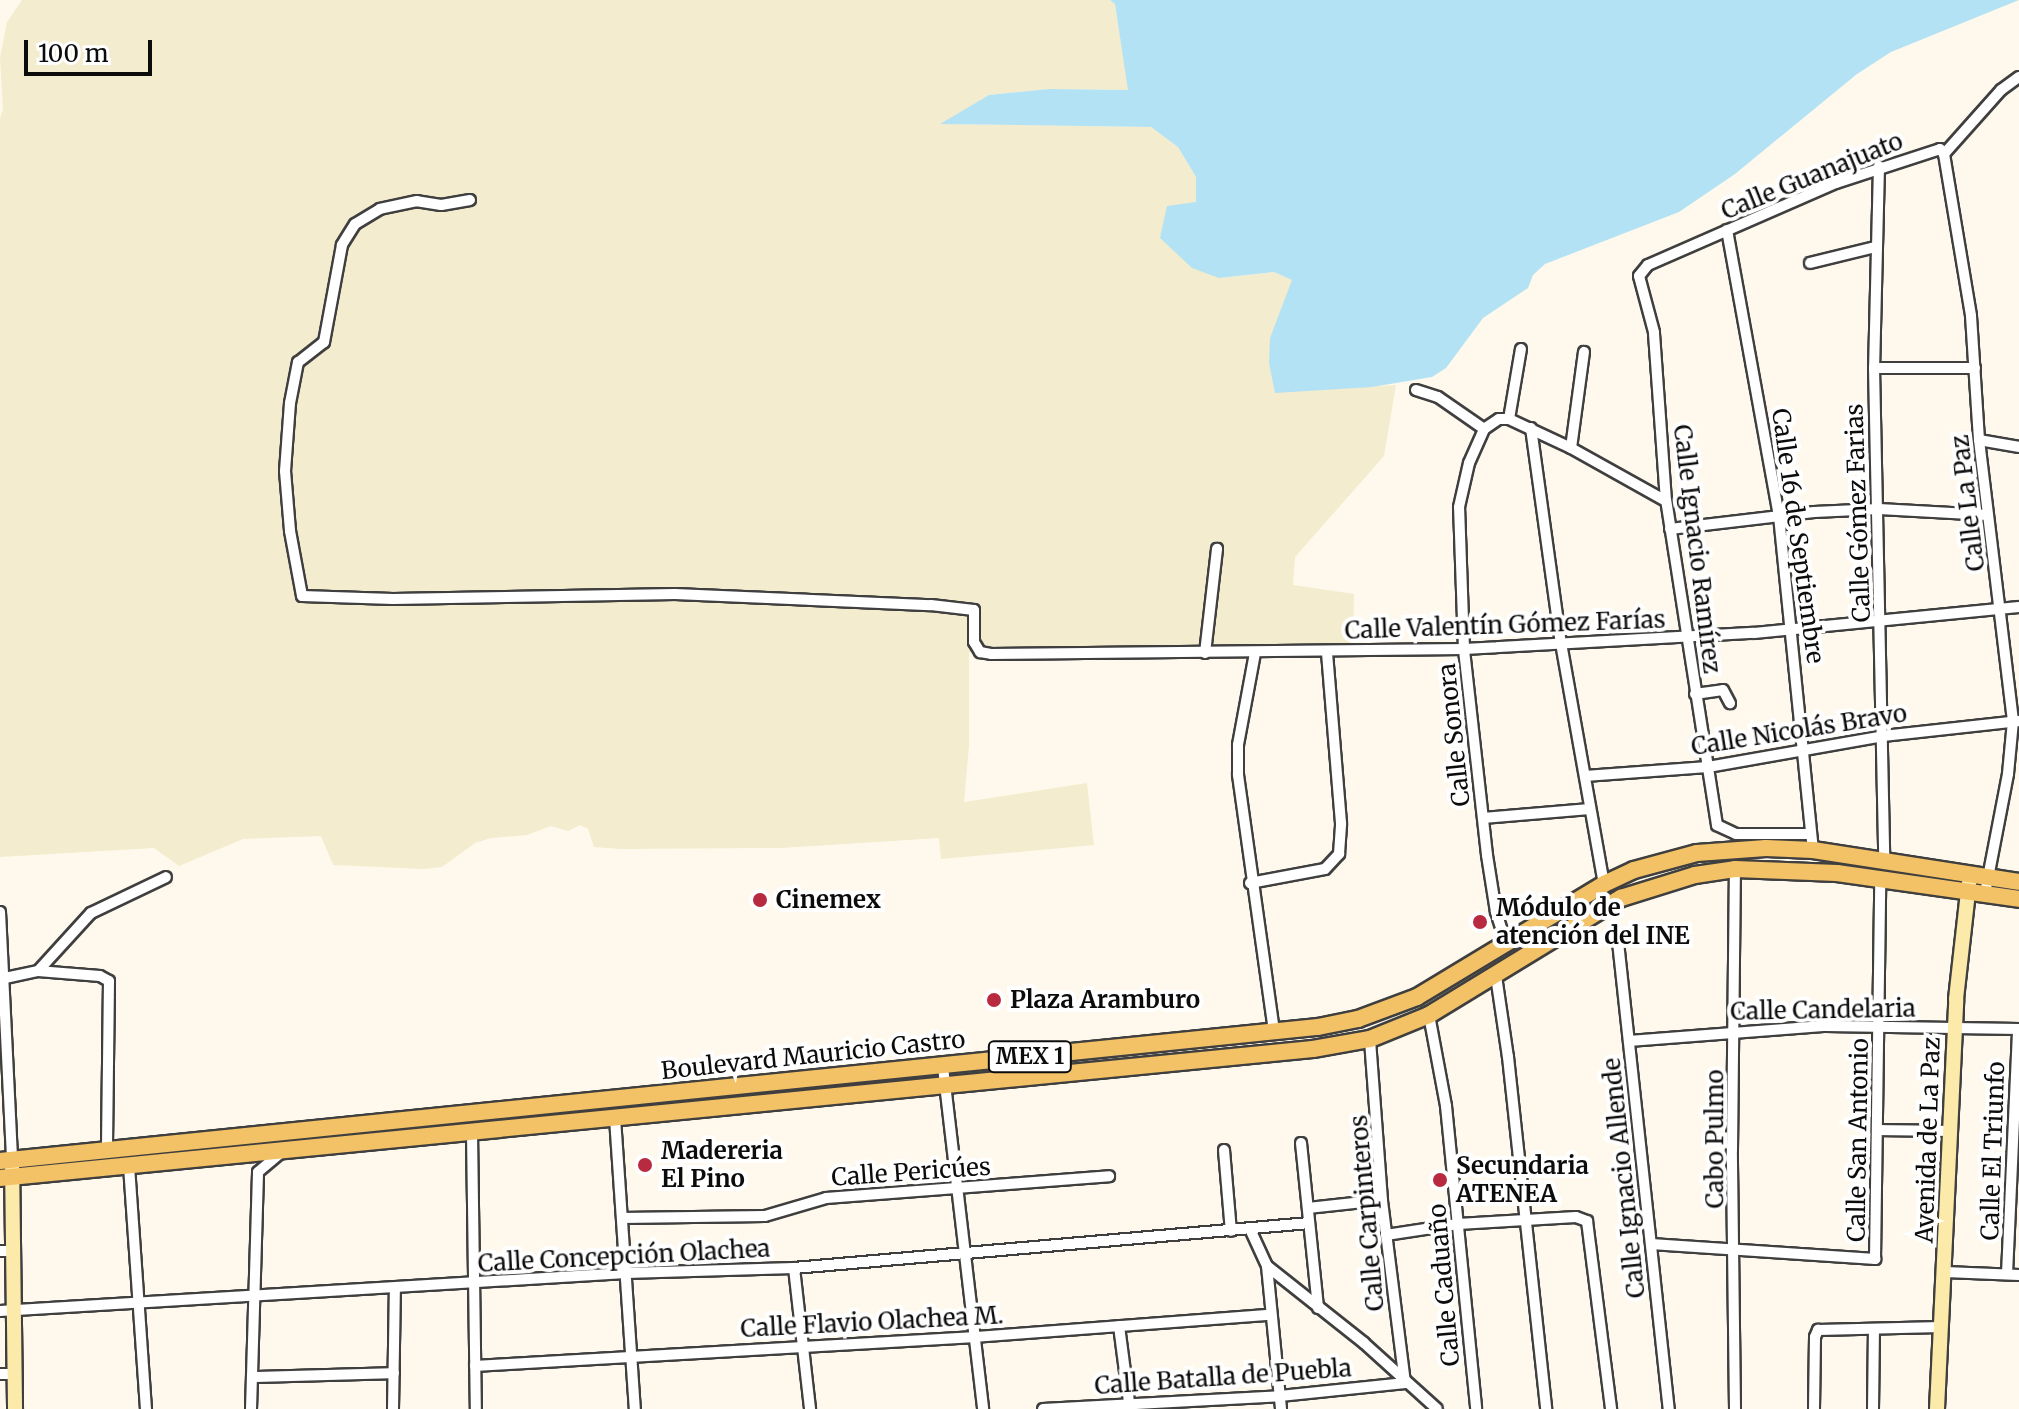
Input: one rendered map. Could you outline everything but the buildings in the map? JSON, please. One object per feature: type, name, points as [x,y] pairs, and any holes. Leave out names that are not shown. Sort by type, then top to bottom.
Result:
[{"type":"main road","name":"Boulevard Mauricio Castro","points":[[6,1169],[107,1150],[943,1067],[1274,1032],[1358,1019],[1389,1009],[1461,974],[1604,884],[1634,870],[1697,853],[1812,842],[1884,859],[2019,882]]},
{"type":"main road","name":"Boulevard Mauricio Castro","points":[[6,1169],[129,1166],[1313,1049],[1370,1039],[1429,1015],[1496,976],[1580,920],[1621,898],[1695,875],[1735,869],[1802,869],[2019,899]]},
{"type":"main road","points":[[1204,1059],[1223,1051],[1237,1035]]},
{"type":"street","points":[[1944,154],[2001,90],[2019,77]]},
{"type":"street","name":"Calle Guanajuato","points":[[1640,273],[1648,265],[1879,166],[1940,149],[1944,154]]},
{"type":"street","name":"Calle La Paz","points":[[1944,154],[1962,252],[1975,368],[1979,440],[2016,721],[2002,815],[1979,875]]},
{"type":"street","name":"Calle Gómez Farias","points":[[1879,166],[1874,368],[1884,859]]},
{"type":"street","name":"Calle Valentín Gómez Farías","points":[[470,200],[441,205],[417,201],[380,209],[355,224],[342,245],[324,342],[298,362],[290,403],[285,471],[290,531],[302,596],[393,599],[675,594],[931,605],[974,610],[974,642],[980,652],[991,654],[1464,649],[1687,638],[2019,607]]},
{"type":"street","name":"Calle 16 de Septiembre","points":[[1727,230],[1779,516],[1793,629],[1812,842]]},
{"type":"street","points":[[1810,263],[1875,247]]},
{"type":"street","name":"Calle Ignacio Ramírez","points":[[1640,273],[1656,350],[1670,529],[1720,830],[1812,842]]},
{"type":"street","points":[[1509,419],[1521,349]]},
{"type":"street","points":[[1571,448],[1584,352]]},
{"type":"street","points":[[1874,368],[1975,368]]},
{"type":"street","points":[[1416,390],[1438,397],[1484,429],[1492,422],[1509,419],[1531,428],[1666,501]]},
{"type":"street","points":[[1531,428],[1561,643],[1604,884]]},
{"type":"street","name":"Calle Sonora","points":[[1484,429],[1469,463],[1459,498],[1464,649],[1496,912],[1506,943]]},
{"type":"street","points":[[1979,440],[2019,447]]},
{"type":"street","points":[[1670,529],[1779,516],[1879,509],[1988,515]]},
{"type":"street","points":[[1205,653],[1217,549]]},
{"type":"street","points":[[1250,883],[1325,869],[1336,860],[1341,845],[1327,652]]},
{"type":"street","points":[[1255,653],[1237,758],[1250,883],[1274,1032]]},
{"type":"street","points":[[1695,694],[1723,690],[1730,703]]},
{"type":"street","name":"Calle Nicolás Bravo","points":[[1585,776],[1708,767],[1883,736],[2016,721]]},
{"type":"street","points":[[1483,818],[1590,809]]},
{"type":"street","name":"Cabo Pulmo","points":[[1735,869],[1736,1031],[1732,1150],[1736,1251],[1735,1409]]},
{"type":"street","name":"Avenida de La Paz","points":[[1937,1409],[1954,1028],[1979,875]]},
{"type":"street","points":[[38,971],[91,913],[166,877]]},
{"type":"street","name":"Calle San Antonio","points":[[1736,1251],[1875,1259],[1880,878]]},
{"type":"street","points":[[0,912],[5,978],[7,1374],[15,1409]]},
{"type":"street","name":"Calle Ignacio Allende","points":[[1618,942],[1669,1409]]},
{"type":"street","points":[[5,978],[38,971],[100,976],[109,981],[107,1150]]},
{"type":"street","points":[[1496,976],[1546,1409]]},
{"type":"street","name":"Calle Caduaño","points":[[1429,1015],[1444,1096],[1476,1409]]},
{"type":"street","name":"Calle Candelaria","points":[[1629,1041],[1736,1031],[1880,1026],[2018,1029]]},
{"type":"street","name":"Calle El Triunfo","points":[[2013,1275],[2018,1029]]},
{"type":"street","name":"Calle Carpinteros","points":[[1370,1039],[1382,1200],[1405,1383]]},
{"type":"street","points":[[943,1067],[983,1409]]},
{"type":"street","points":[[615,1118],[635,1409]]},
{"type":"street","points":[[1879,1130],[1950,1131]]},
{"type":"street","points":[[472,1133],[476,1409]]},
{"type":"street","points":[[1301,1143],[1318,1308]]},
{"type":"street","points":[[1224,1150],[1231,1231]]},
{"type":"street","points":[[251,1409],[258,1172],[283,1151]]},
{"type":"street","points":[[129,1166],[146,1409]]},
{"type":"street","name":"Calle Pericúes","points":[[622,1218],[765,1216],[826,1198],[1109,1176]]},
{"type":"street","points":[[1308,1208],[1382,1200]]},
{"type":"street","points":[[1386,1235],[1458,1224],[1576,1217],[1589,1224],[1611,1409]]},
{"type":"street","name":"Calle Concepción Olachea","points":[[7,1310],[626,1273],[794,1268],[1309,1223]]},
{"type":"street","points":[[1250,1229],[1267,1266],[1281,1409]]},
{"type":"street","points":[[1651,1244],[1736,1251]]},
{"type":"street","points":[[1267,1266],[1371,1349],[1437,1409]]},
{"type":"street","points":[[794,1268],[810,1409]]},
{"type":"street","points":[[1945,1272],[2013,1275]]},
{"type":"street","points":[[393,1409],[395,1288]]},
{"type":"street","name":"Calle Flavio Olachea M.","points":[[475,1366],[975,1337],[1271,1315]]},
{"type":"street","points":[[1119,1326],[1130,1407]]},
{"type":"street","points":[[1814,1409],[1815,1337],[1818,1330],[1941,1327]]},
{"type":"street","points":[[1873,1409],[1874,1329]]},
{"type":"street","points":[[252,1377],[394,1373]]},
{"type":"street","name":"Calle Batalla de Puebla","points":[[1043,1409],[1130,1407],[1405,1383]]},
{"type":"shaded area","points":[[22,0],[1110,0],[1115,4],[1129,90],[1049,89],[989,95],[942,124],[1151,127],[1178,147],[1196,177],[1196,202],[1219,278],[1274,272],[1293,280],[1270,338],[1275,392],[1396,385],[1384,456],[1295,557],[1293,585],[1354,594],[1353,646],[969,652],[969,746],[964,802],[1087,783],[1094,845],[941,859],[939,838],[781,848],[621,849],[594,847],[588,829],[580,825],[568,831],[551,826],[527,835],[491,838],[475,843],[442,867],[424,869],[333,865],[321,836],[243,839],[179,866],[154,848],[0,857],[0,119],[3,109],[0,58],[7,22]]},
{"type":"water","points":[[1110,0],[2019,0],[1891,52],[1857,74],[1735,174],[1679,212],[1545,264],[1533,275],[1528,288],[1483,318],[1446,368],[1432,377],[1372,387],[1275,393],[1269,363],[1270,338],[1292,280],[1274,272],[1219,278],[1192,268],[1160,238],[1167,206],[1196,202],[1196,177],[1178,147],[1151,127],[940,124],[989,95],[1049,89],[1128,90],[1115,4]]},
{"type":"place","name":"Cinemex","points":[[760,900]]},
{"type":"place","name":"Módulo de atención del INE","points":[[1480,922]]},
{"type":"place","name":"Plaza Aramburo","points":[[994,1000]]},
{"type":"place","name":"Madereria El Pino","points":[[645,1165]]},
{"type":"place","name":"Secundaria ATENEA","points":[[1440,1180]]}]
